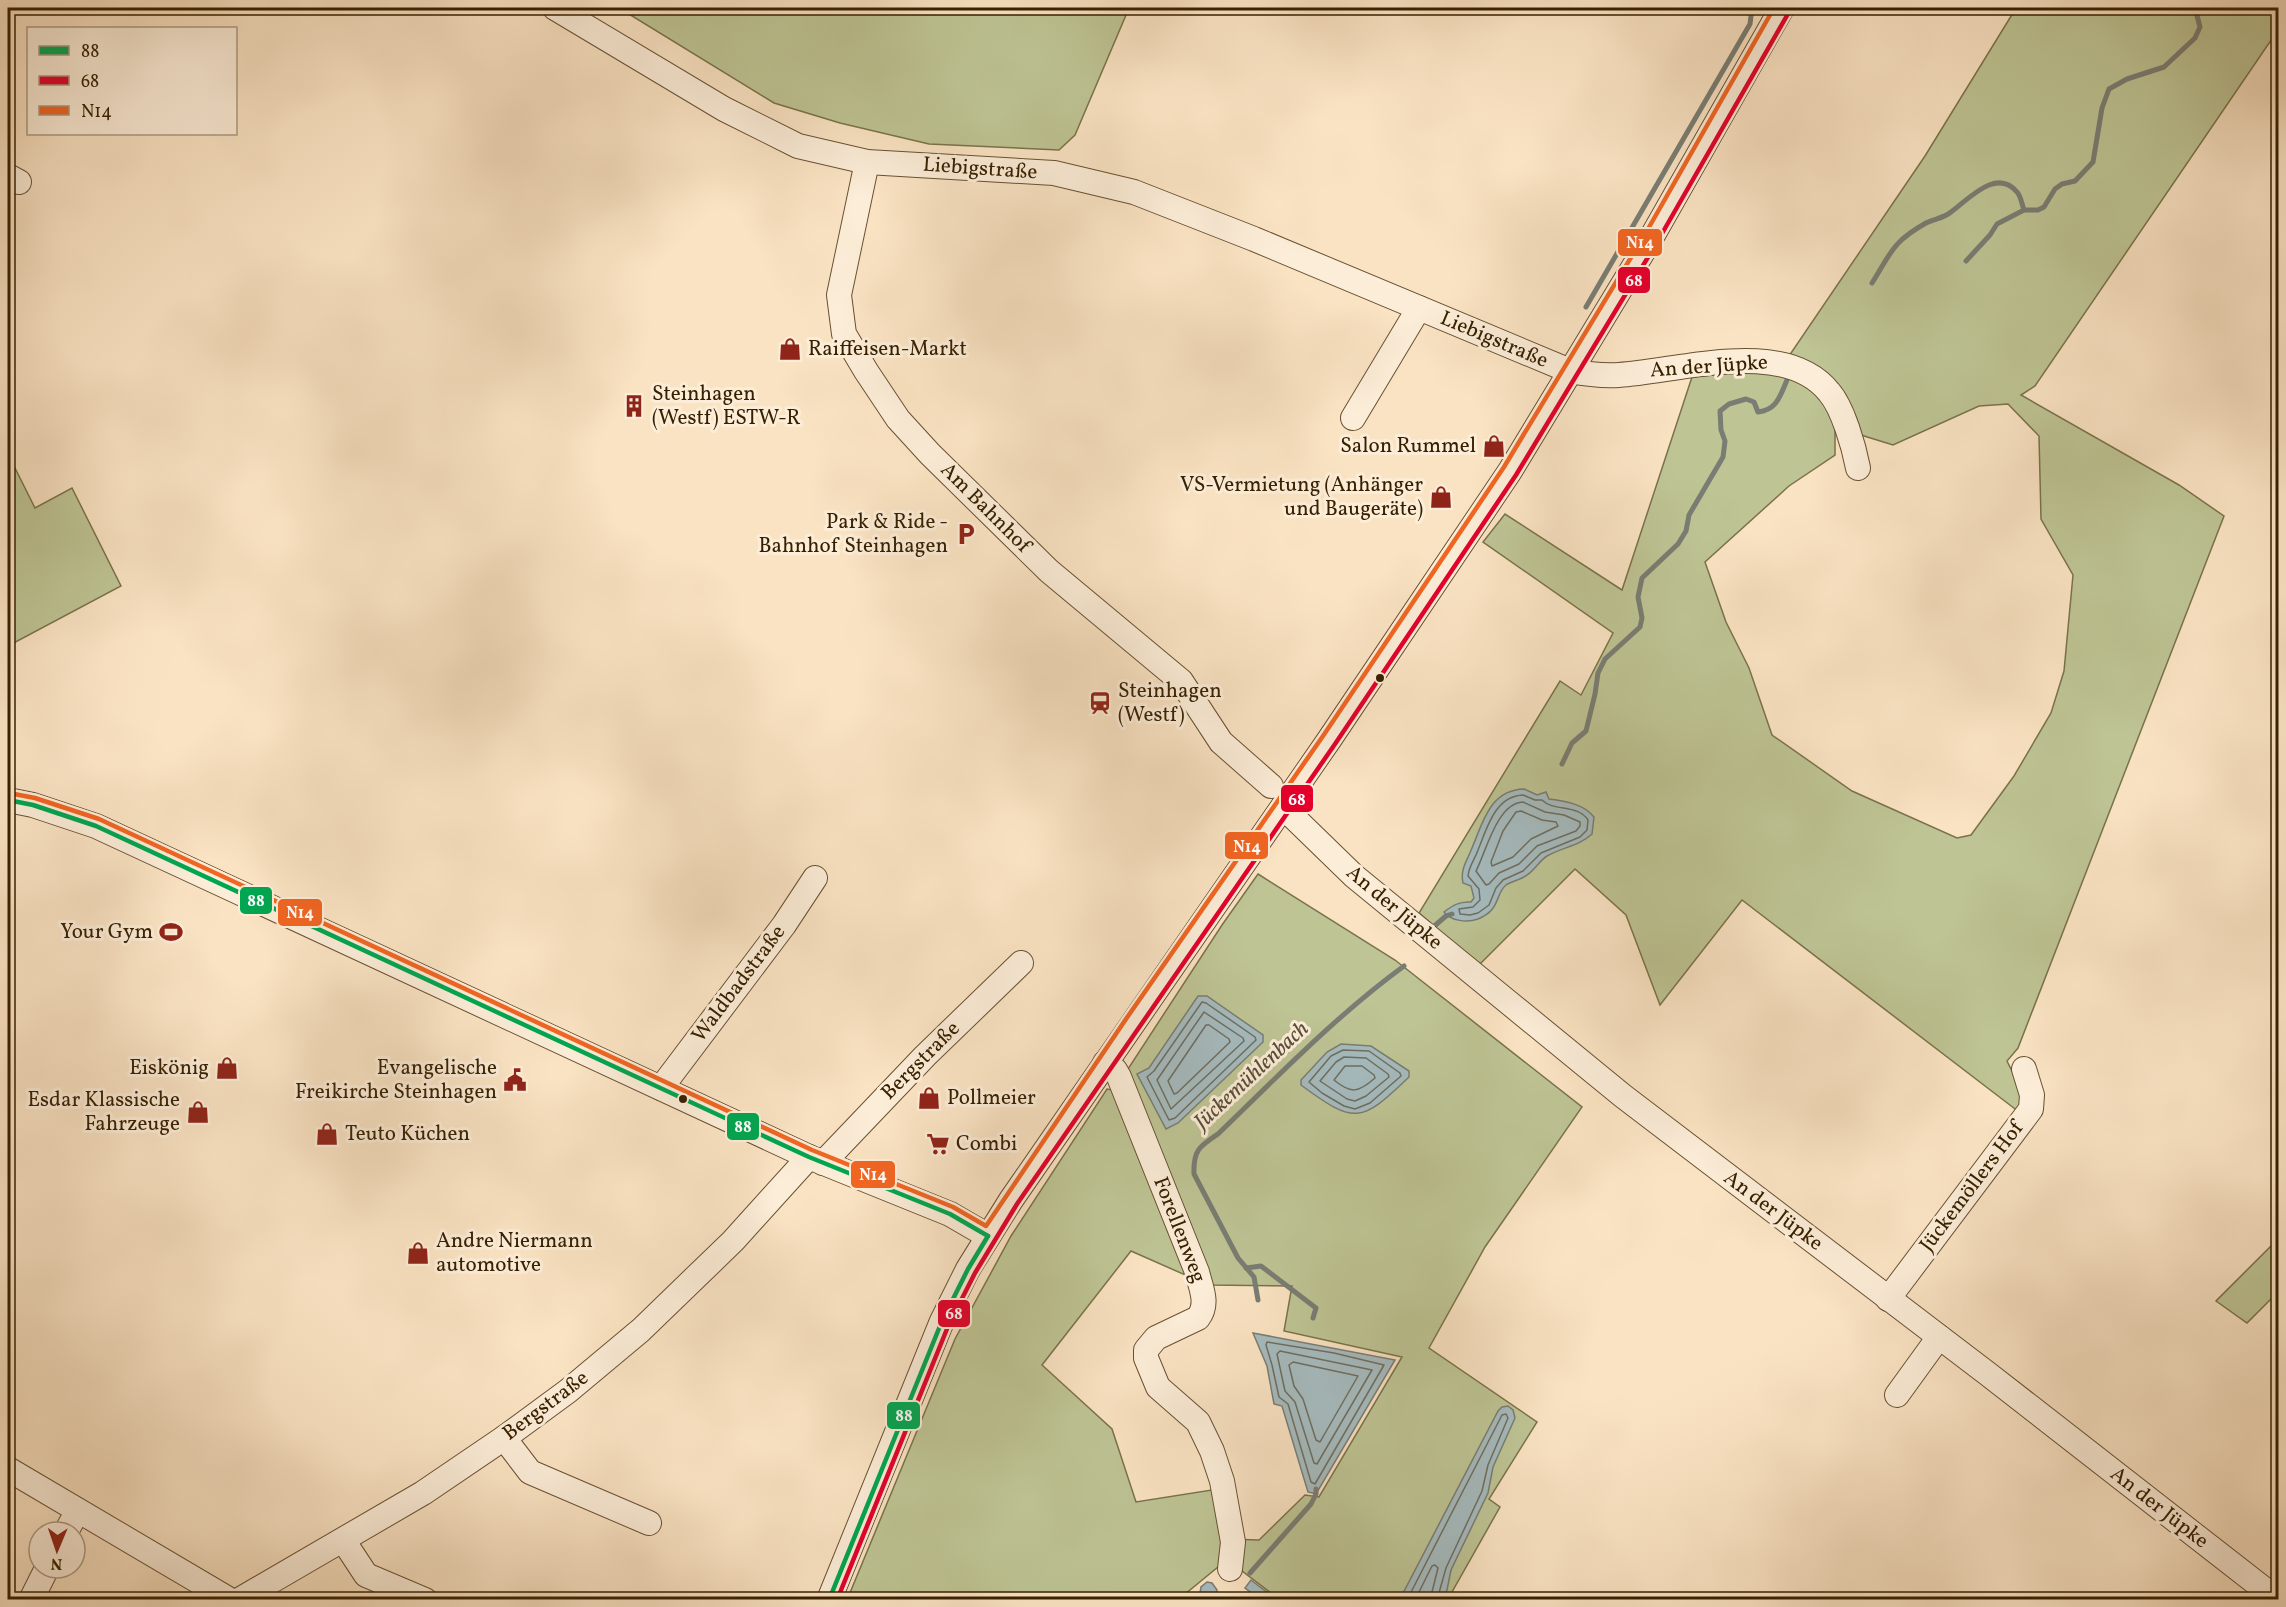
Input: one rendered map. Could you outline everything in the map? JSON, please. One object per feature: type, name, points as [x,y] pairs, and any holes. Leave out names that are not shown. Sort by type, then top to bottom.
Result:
[{"type":"street","name":"Liebigstraße","points":[[555,8],[724,109],[798,146],[867,162],[1054,173],[1134,192],[1254,239],[1570,371]]},
{"type":"street","points":[[829,1599],[942,1321],[968,1269],[1105,1062],[1283,807],[1504,481],[1650,240],[1782,8]]},
{"type":"street","name":"Am Bahnhof","points":[[867,162],[839,295],[844,334],[866,371],[898,419],[930,454],[1049,571],[1181,681],[1221,742],[1271,786]]},
{"type":"street","name":"Liebigstraße","points":[[1353,418],[1419,308]]},
{"type":"street","name":"An der Jüpke","points":[[1570,371],[1590,375],[1618,375],[1750,360],[1778,362],[1805,370],[1830,392],[1853,440],[1858,468]]},
{"type":"street","points":[[8,800],[33,805],[96,826],[816,1160],[950,1214],[988,1236]]},
{"type":"street","name":"An der Jüpke","points":[[1283,807],[1354,876],[1623,1096],[2278,1599]]},
{"type":"street","name":"Waldbadstraße","points":[[661,1088],[784,925],[815,878]]},
{"type":"street","name":"Bergstraße","points":[[239,1599],[423,1493],[568,1391],[641,1330],[1021,963]]},
{"type":"street","name":"Forellenweg","points":[[1105,1062],[1119,1077],[1197,1272],[1204,1298],[1202,1312],[1198,1318],[1156,1338],[1146,1350],[1146,1358],[1158,1387],[1198,1422],[1212,1451],[1222,1481],[1233,1542],[1230,1569]]},
{"type":"street","name":"Jückemöllers Hof","points":[[1888,1299],[2031,1109],[2032,1095],[2024,1069]]},
{"type":"street","points":[[1897,1395],[1939,1337]]},
{"type":"street","points":[[504,1438],[531,1472],[649,1523]]},
{"type":"street","points":[[8,1469],[70,1520]]},
{"type":"street","points":[[87,1529],[230,1599]]},
{"type":"street","points":[[343,1540],[366,1575],[425,1599]]},
{"type":"street","points":[[31,1599],[41,1580]]},
{"type":"green space","points":[[619,8],[1129,8],[1075,135],[1059,150],[929,144],[840,123],[774,103]]},
{"type":"green space","points":[[2016,8],[2278,8],[2278,30],[2035,386],[2021,395],[2179,485],[2224,516],[2018,1048],[2007,1061],[2022,1091],[2019,1112],[1742,900],[1660,1005],[1626,915],[1575,869],[1479,965],[1419,913],[1560,681],[1581,695],[1613,633],[1483,542],[1505,514],[1622,590],[1692,377],[1750,371],[1803,380],[1825,398],[1835,417],[1835,455],[1789,486],[1705,562],[1726,622],[1749,668],[1772,735],[1852,791],[1957,838],[1971,835],[2014,776],[2051,713],[2064,671],[2073,575],[2041,519],[2039,436],[2008,404],[1979,406],[1893,445],[1861,435],[1789,356],[1925,156]]},
{"type":"green space","points":[[8,454],[35,508],[72,488],[121,586],[8,646]]},
{"type":"green space","points":[[1258,874],[1395,960],[1582,1107],[1485,1247],[1429,1348],[1537,1422],[1489,1499],[1500,1507],[1448,1599],[1279,1599],[1238,1568],[1218,1567],[1179,1599],[847,1600],[955,1339],[1011,1236],[1107,1089],[1119,1091],[1126,1072]],"holes":[[[1131,1251],[1208,1285],[1292,1286],[1284,1331],[1402,1357],[1319,1497],[1305,1495],[1259,1540],[1227,1539],[1218,1489],[1136,1502],[1112,1429],[1042,1365]]]},
{"type":"green space","points":[[2278,1239],[2278,1292],[2247,1323],[2216,1301]]},
{"type":"water","points":[[1524,789],[1537,795],[1546,792],[1549,799],[1568,802],[1585,809],[1594,817],[1592,834],[1582,841],[1547,856],[1525,877],[1506,885],[1491,911],[1478,919],[1460,920],[1447,915],[1444,912],[1453,906],[1471,902],[1474,898],[1471,886],[1463,883],[1462,873],[1489,809],[1503,795]]},
{"type":"water","points":[[1198,996],[1207,996],[1263,1035],[1263,1042],[1178,1123],[1166,1129],[1137,1074],[1149,1068]]},
{"type":"water","points":[[1341,1044],[1371,1046],[1409,1071],[1409,1077],[1368,1110],[1357,1113],[1346,1112],[1334,1107],[1301,1085],[1301,1080],[1327,1052]]},
{"type":"water","points":[[1253,1333],[1395,1360],[1316,1494],[1308,1492],[1282,1406],[1274,1404],[1267,1366]]},
{"type":"water","points":[[1508,1406],[1513,1410],[1515,1418],[1493,1467],[1488,1493],[1451,1570],[1447,1590],[1442,1599],[1400,1599],[1498,1411]]},
{"type":"water","points":[[1251,1580],[1276,1599],[1260,1599],[1245,1588]]},
{"type":"water","points":[[1207,1582],[1212,1583],[1217,1590],[1215,1599],[1199,1599],[1201,1587]]},
{"type":"waterway","points":[[1586,307],[1750,24],[1752,8]]},
{"type":"waterway","name":"Jückemühlenbach","points":[[1966,261],[1997,224],[2024,210],[2038,210],[2044,207],[2055,189],[2062,184],[2075,181],[2093,162],[2102,108],[2109,89],[2127,79],[2164,67],[2195,38],[2200,27],[2195,8]]},
{"type":"waterway","name":"Jückemühlenbach","points":[[1872,283],[1899,242],[1926,223],[1948,214],[1982,188],[1991,184],[2009,185],[2018,194],[2024,210]]},
{"type":"waterway","name":"Jückemühlenbach","points":[[1562,764],[1572,743],[1586,731],[1598,673],[1605,659],[1640,627],[1642,618],[1638,597],[1642,578],[1678,544],[1686,531],[1689,515],[1723,457],[1725,441],[1721,430],[1720,411],[1729,404],[1746,399],[1754,402],[1758,412],[1764,411],[1777,401],[1787,380]]},
{"type":"waterway","name":"Jückemühlenbach","points":[[1432,928],[1446,916],[1452,914]]},
{"type":"waterway","name":"Jückemühlenbach","points":[[1258,1300],[1254,1277],[1238,1258],[1194,1174],[1196,1154],[1332,1025],[1404,966]]},
{"type":"waterway","points":[[1246,1268],[1261,1266],[1316,1308],[1313,1318]]},
{"type":"waterway","name":"Jückemühlenbach","points":[[1250,1573],[1311,1504],[1316,1489]]},
{"type":"transit line","name":"N14","points":[[9,793],[35,798],[99,819],[812,1150],[953,1207],[986,1226],[1126,1019],[1323,736],[1504,467],[1644,236],[1774,8]]},
{"type":"transit line","name":"68","points":[[837,1600],[949,1324],[975,1273],[1017,1204],[1335,744],[1516,475],[1656,244],[1789,12]]},
{"type":"transit line","name":"88","points":[[8,800],[33,805],[96,826],[809,1157],[950,1214],[988,1236]]},
{"type":"transit line","name":"88","points":[[829,1600],[942,1321],[968,1269],[988,1236]]},
{"type":"place","name":"Raiffeisen-Markt","points":[[790,349]]},
{"type":"place","name":"Steinhagen (Westf) ESTW-R","points":[[634,406]]},
{"type":"place","name":"Salon Rummel","points":[[1494,446]]},
{"type":"place","name":"VS-Vermietung (Anhänger und Baugeräte)","points":[[1441,497]]},
{"type":"place","name":"Park & Ride - Bahnhof Steinhagen","points":[[966,534]]},
{"type":"place","name":"Steinhagen (Westf)","points":[[1100,703]]},
{"type":"place","name":"Your Gym","points":[[171,932]]},
{"type":"place","name":"Eiskönig","points":[[227,1068]]},
{"type":"place","name":"Evangelische Freikirche Steinhagen","points":[[515,1080]]},
{"type":"place","name":"Pollmeier","points":[[929,1098]]},
{"type":"place","name":"Esdar Klassische Fahrzeuge","points":[[198,1112]]},
{"type":"place","name":"Teuto Küchen","points":[[327,1134]]},
{"type":"place","name":"Combi","points":[[938,1144]]},
{"type":"place","name":"Andre Niermann automotive","points":[[418,1253]]}]
